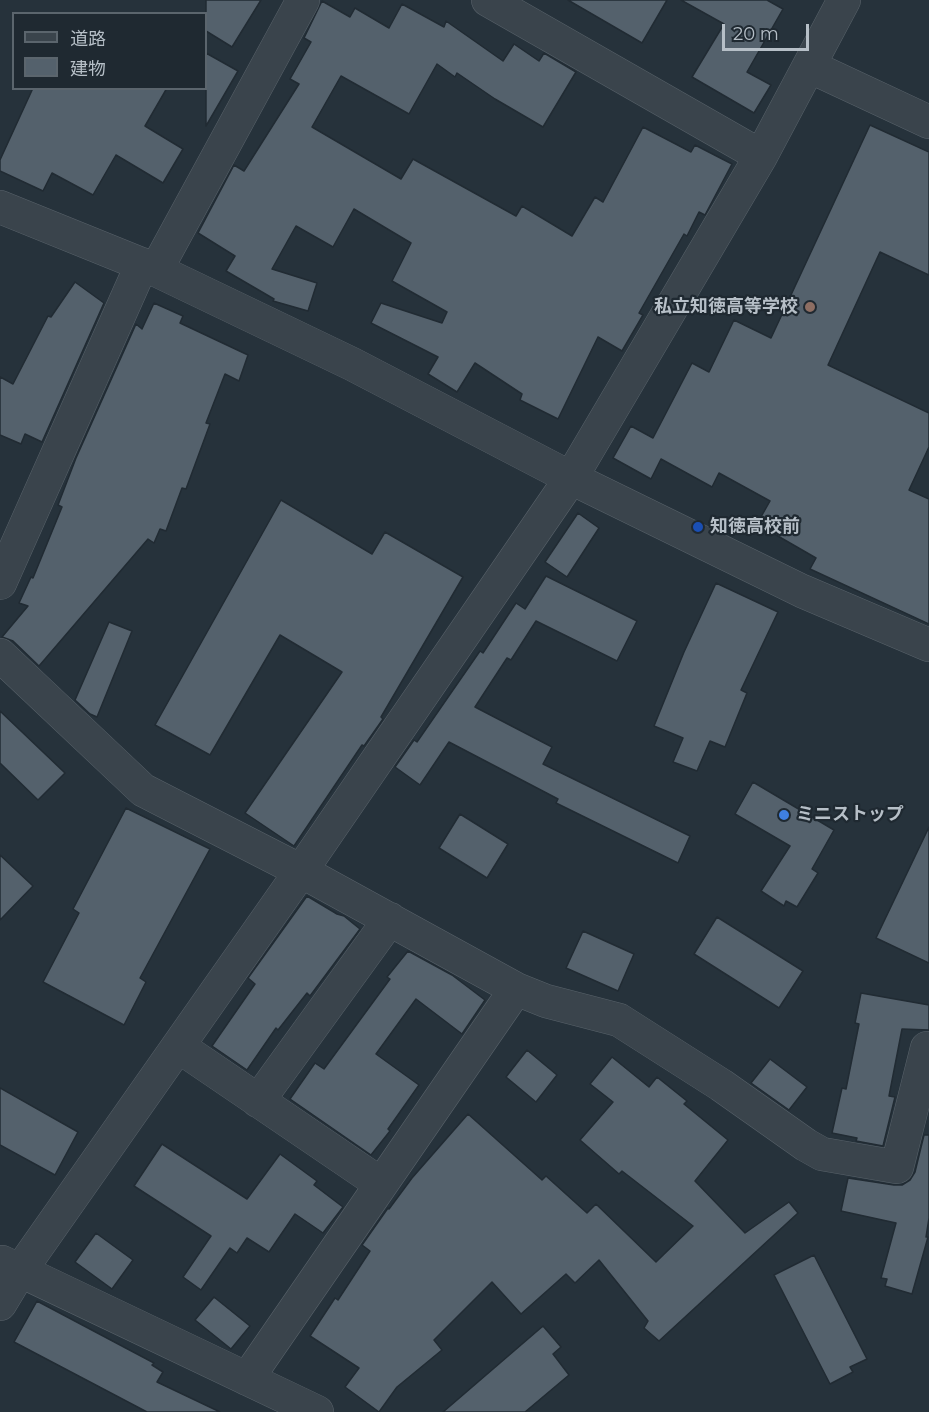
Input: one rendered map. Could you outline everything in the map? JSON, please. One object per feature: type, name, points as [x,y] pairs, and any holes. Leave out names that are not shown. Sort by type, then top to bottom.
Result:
[{"type":"street","points":[[0,583],[149,267],[303,0]]},
{"type":"street","points":[[489,0],[761,156]]},
{"type":"street","points":[[0,1304],[10,1266],[178,1046],[571,478],[761,156],[844,0]]},
{"type":"street","points":[[809,66],[929,122]]},
{"type":"street","points":[[0,207],[149,267],[352,364],[571,478],[802,591],[929,645]]},
{"type":"street","points":[[0,655],[143,790],[301,871],[516,989],[546,1001],[619,1020],[721,1085],[822,1154],[897,1167],[927,1048]]},
{"type":"street","points":[[258,1101],[390,919]]},
{"type":"street","points":[[247,1379],[516,989]]},
{"type":"street","points":[[178,1046],[381,1184]]},
{"type":"street","points":[[10,1266],[317,1412]]},
{"type":"building","points":[[206,0],[261,0],[232,47],[207,32]]},
{"type":"building","points":[[568,0],[667,0],[642,43]]},
{"type":"building","points":[[681,0],[767,0],[783,9],[747,72],[771,85],[754,113],[692,77],[724,24]]},
{"type":"building","points":[[322,1],[350,17],[355,8],[389,28],[402,4],[444,27],[446,21],[503,61],[514,44],[539,61],[544,53],[576,72],[543,127],[495,99],[457,73],[455,77],[437,64],[409,114],[341,76],[312,127],[401,179],[413,159],[516,216],[522,206],[572,236],[595,197],[603,202],[643,127],[691,152],[695,145],[732,164],[705,215],[699,212],[687,236],[684,234],[639,313],[643,315],[622,351],[598,337],[558,419],[520,400],[522,394],[475,363],[457,392],[428,374],[438,357],[371,323],[381,303],[442,323],[447,312],[392,281],[411,243],[354,209],[333,247],[296,226],[272,269],[317,283],[308,311],[273,301],[274,299],[226,271],[235,256],[198,233],[234,165],[244,171],[299,84],[290,79],[311,42],[304,38]]},
{"type":"building","points":[[207,54],[238,71],[206,126],[207,90]]},
{"type":"building","points":[[32,90],[166,90],[145,126],[183,149],[163,183],[116,155],[93,195],[52,173],[43,191],[0,171],[0,160]]},
{"type":"building","name":"私立知徳高等学校","points":[[870,125],[929,152],[929,275],[880,252],[828,365],[929,413],[929,447],[909,490],[929,499],[929,624],[810,569],[816,558],[757,524],[770,501],[719,473],[712,487],[661,459],[651,479],[613,458],[631,426],[653,438],[692,363],[709,372],[734,320],[771,338]]},
{"type":"building","points":[[75,282],[104,303],[42,442],[25,434],[21,444],[0,435],[0,377],[13,384],[48,316],[51,317]]},
{"type":"building","points":[[154,303],[183,316],[180,323],[248,355],[239,381],[225,374],[206,423],[210,424],[186,489],[182,488],[166,531],[160,529],[154,543],[148,539],[39,666],[13,641],[2,637],[28,606],[19,603],[31,577],[33,578],[62,507],[58,505],[76,458],[136,324],[142,329]]},
{"type":"building","points":[[281,500],[372,554],[385,532],[463,577],[381,717],[383,719],[364,746],[362,745],[294,846],[245,813],[342,672],[280,635],[210,755],[155,725]]},
{"type":"building","points":[[578,513],[599,528],[567,577],[545,562]]},
{"type":"building","points":[[546,576],[637,621],[617,661],[536,621],[511,660],[507,658],[475,707],[552,747],[543,764],[690,836],[678,863],[556,803],[558,799],[449,742],[420,785],[395,767],[414,740],[417,742],[480,651],[483,653],[516,603],[525,609]]},
{"type":"building","points":[[716,583],[778,612],[741,690],[747,693],[725,747],[710,741],[697,771],[673,762],[683,738],[654,726],[684,652]]},
{"type":"building","points":[[109,622],[132,631],[97,717],[90,714],[75,700]]},
{"type":"building","points":[[0,711],[65,773],[38,800],[0,763]]},
{"type":"building","points":[[753,782],[834,830],[812,869],[818,873],[797,907],[786,901],[784,906],[761,891],[790,846],[735,814]]},
{"type":"building","points":[[126,808],[210,849],[140,978],[146,982],[124,1025],[43,982],[79,913],[73,909]]},
{"type":"building","points":[[460,814],[508,844],[487,878],[439,848]]},
{"type":"building","points":[[929,827],[929,963],[876,938]]},
{"type":"building","points":[[0,855],[33,886],[0,920]]},
{"type":"building","points":[[307,896],[344,916],[360,929],[310,996],[307,993],[278,1030],[276,1028],[247,1070],[212,1046],[255,984],[248,978]]},
{"type":"building","points":[[717,917],[803,971],[779,1008],[694,954]]},
{"type":"building","points":[[583,931],[634,954],[618,991],[566,968]]},
{"type":"building","points":[[408,951],[452,975],[485,1000],[462,1034],[416,999],[376,1054],[419,1085],[388,1129],[390,1131],[371,1155],[290,1099],[315,1063],[324,1069],[390,979],[387,977]]},
{"type":"building","points":[[861,993],[929,1005],[929,1030],[902,1029],[889,1096],[895,1097],[883,1146],[856,1141],[857,1138],[832,1133],[842,1088],[846,1089],[859,1024],[855,1023]]},
{"type":"building","points":[[527,1050],[557,1075],[536,1102],[506,1077]]},
{"type":"building","points":[[612,1057],[649,1087],[657,1077],[687,1101],[684,1104],[728,1140],[695,1181],[745,1233],[789,1202],[798,1213],[659,1341],[644,1328],[648,1321],[599,1260],[575,1283],[566,1274],[521,1314],[492,1282],[434,1340],[442,1350],[397,1387],[379,1412],[345,1387],[359,1368],[310,1336],[335,1298],[338,1300],[370,1251],[362,1245],[388,1208],[468,1114],[542,1180],[546,1176],[587,1213],[596,1204],[656,1262],[693,1226],[622,1171],[619,1174],[580,1140],[613,1102],[590,1084]]},
{"type":"building","points":[[770,1059],[807,1087],[789,1110],[751,1083]]},
{"type":"building","points":[[0,1088],[78,1132],[55,1175],[0,1145]]},
{"type":"building","points":[[924,1135],[929,1135],[929,1218],[926,1237],[928,1237],[912,1294],[885,1286],[887,1279],[881,1278],[896,1223],[841,1211],[848,1178],[894,1185],[902,1185],[910,1180],[915,1172]]},
{"type":"building","points":[[162,1144],[247,1199],[280,1154],[317,1181],[314,1185],[343,1207],[323,1233],[295,1214],[269,1252],[247,1238],[237,1253],[230,1248],[201,1290],[183,1277],[211,1236],[134,1186]]},
{"type":"building","points":[[96,1233],[133,1260],[112,1289],[75,1262]]},
{"type":"building","points":[[814,1255],[867,1359],[850,1367],[853,1372],[830,1384],[774,1275]]},
{"type":"building","points":[[214,1297],[250,1326],[231,1349],[195,1320]]},
{"type":"building","points":[[37,1301],[154,1363],[152,1365],[163,1372],[157,1382],[220,1412],[147,1412],[14,1342]]},
{"type":"building","points":[[543,1326],[561,1347],[553,1354],[569,1375],[525,1412],[443,1412]]},
{"type":"place","name":"私立知徳高等学校","points":[[810,307]]},
{"type":"place","name":"知徳高校前","points":[[698,527]]},
{"type":"place","name":"ミニストップ","points":[[784,815]]}]
